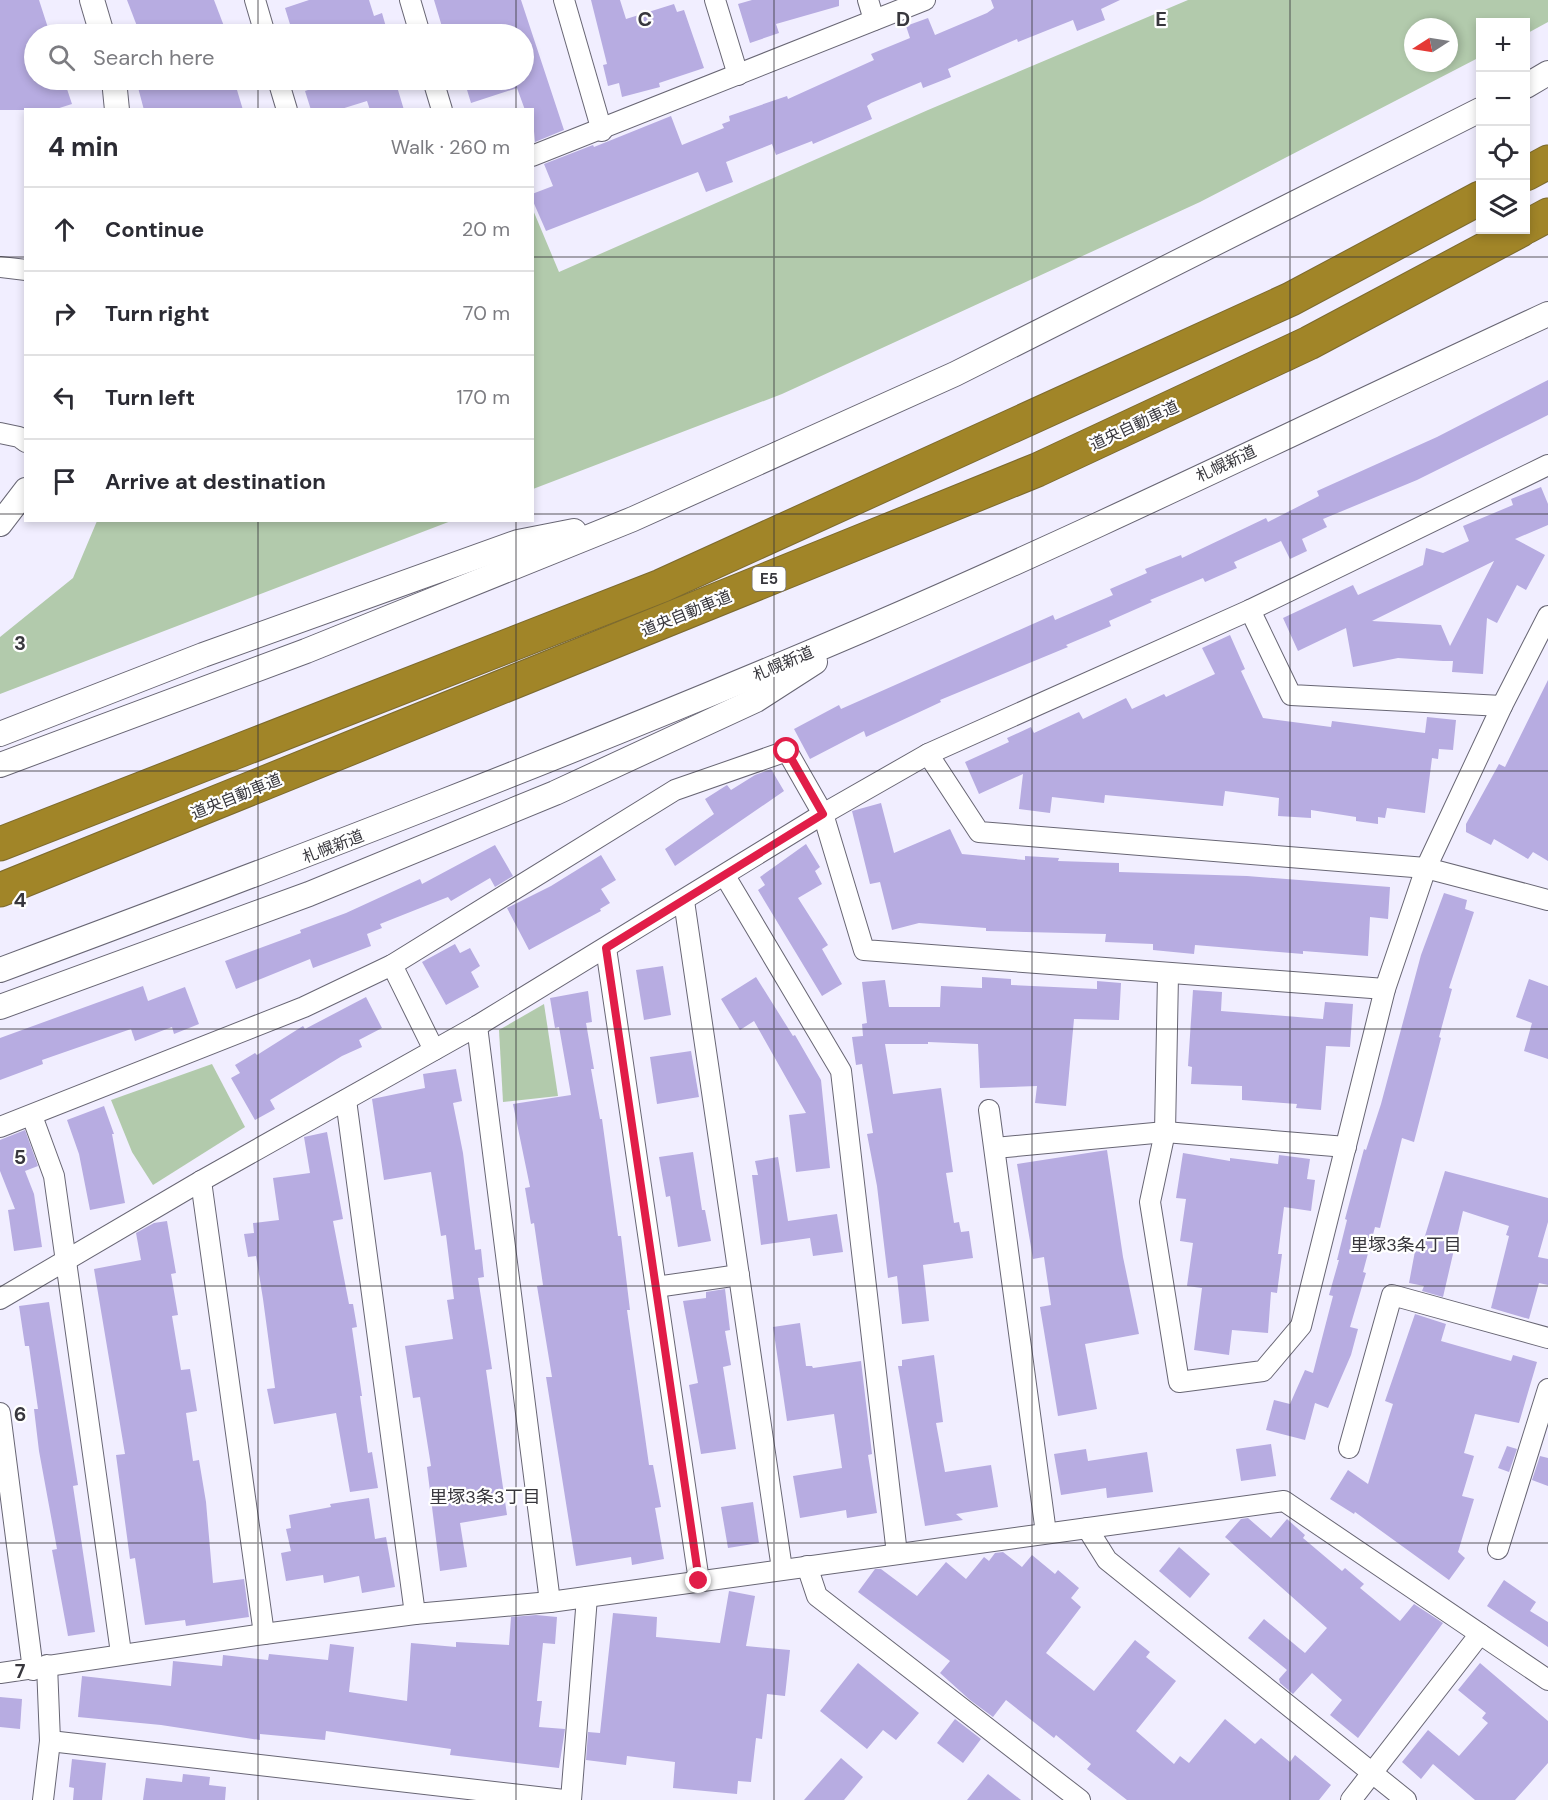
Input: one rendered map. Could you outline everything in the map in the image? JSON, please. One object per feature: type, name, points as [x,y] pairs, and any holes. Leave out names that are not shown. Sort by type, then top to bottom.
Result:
[{"type":"highway","points":[[1530,172],[1548,162]]},
{"type":"highway","name":"E5","points":[[0,844],[661,586],[1291,299],[1476,200]]},
{"type":"highway","points":[[1530,225],[1548,215]]},
{"type":"highway","name":"道央自動車道","points":[[0,890],[1037,470],[1309,343],[1513,234]]},
{"type":"street","points":[[92,0],[99,24]]},
{"type":"street","points":[[255,0],[262,24]]},
{"type":"street","points":[[410,0],[417,24]]},
{"type":"street","points":[[564,0],[602,131]]},
{"type":"street","points":[[715,0],[738,75]]},
{"type":"street","points":[[868,0],[874,20]]},
{"type":"street","points":[[534,155],[602,131],[925,0]]},
{"type":"street","points":[[1530,84],[1548,73]]},
{"type":"street","points":[[115,90],[117,108]]},
{"type":"street","points":[[281,90],[286,108]]},
{"type":"street","points":[[436,90],[441,108]]},
{"type":"street","points":[[0,765],[306,651],[633,519],[955,374],[1476,112]]},
{"type":"street","points":[[0,267],[24,270]]},
{"type":"street","name":"札幌新道","points":[[0,970],[306,857],[590,744],[867,628],[1548,314]]},
{"type":"street","points":[[0,433],[19,437],[24,441]]},
{"type":"street","points":[[0,1299],[201,1181],[477,1026],[823,814],[928,754],[1251,610],[1547,467]]},
{"type":"street","points":[[0,524],[24,493]]},
{"type":"street","points":[[0,734],[203,656],[518,542],[633,519]]},
{"type":"street","points":[[1251,610],[1291,695],[1502,706]]},
{"type":"street","points":[[1168,975],[1165,1132],[1150,1202],[1179,1382],[1263,1371],[1301,1326],[1385,989],[1426,868],[1502,706],[1548,616]]},
{"type":"street","points":[[0,1007],[309,894],[555,794],[756,700],[867,628]]},
{"type":"street","points":[[0,1127],[304,1007],[392,964],[675,790],[787,751],[823,814],[864,950],[1168,975],[1385,989]]},
{"type":"street","points":[[928,754],[979,832],[1426,868],[1548,900]]},
{"type":"street","points":[[725,876],[841,1071],[897,1554]]},
{"type":"street","points":[[684,901],[782,1569]]},
{"type":"street","points":[[606,948],[699,1581]]},
{"type":"street","points":[[392,964],[434,1050]]},
{"type":"street","points":[[477,1026],[550,1602]]},
{"type":"street","points":[[346,1100],[415,1614]]},
{"type":"street","points":[[989,1110],[1046,1533]]},
{"type":"street","points":[[32,1116],[54,1176],[121,1653]]},
{"type":"street","points":[[995,1148],[1165,1132],[1346,1147]]},
{"type":"street","points":[[201,1181],[264,1634]]},
{"type":"street","points":[[656,1287],[739,1275]]},
{"type":"street","points":[[1348,1448],[1392,1295],[1548,1338]]},
{"type":"street","points":[[1498,1549],[1548,1389]]},
{"type":"street","points":[[0,1413],[50,1741],[43,1800]]},
{"type":"street","points":[[0,1673],[121,1653],[415,1614],[550,1602],[1284,1501],[1548,1680]]},
{"type":"street","points":[[1087,1528],[1107,1560],[1406,1800]]},
{"type":"street","points":[[807,1566],[816,1596],[1080,1800]]},
{"type":"street","points":[[572,1800],[587,1596]]},
{"type":"street","points":[[1351,1800],[1480,1634]]},
{"type":"street","points":[[50,1741],[564,1800]]},
{"type":"green space","points":[[1188,0],[1548,0],[1548,22],[1530,32],[1530,18],[1476,18],[1476,59],[1458,68],[1458,18],[1404,18],[1404,72],[1451,72],[1200,202],[782,394],[534,489],[534,212],[559,272],[928,110]]},
{"type":"green space","points":[[96,522],[448,522],[0,694],[0,637],[73,578]]},
{"type":"green space","points":[[544,1004],[558,1096],[503,1102],[499,1030]]},
{"type":"green space","points":[[212,1064],[245,1127],[153,1185],[132,1152],[111,1100]]},
{"type":"building","points":[[0,0],[39,0],[47,24],[24,24],[24,90],[67,90],[72,104],[59,108],[0,110]]},
{"type":"building","points":[[127,0],[214,0],[223,24],[136,24]]},
{"type":"building","points":[[309,0],[369,0],[374,16],[382,13],[385,24],[290,24],[285,8]]},
{"type":"building","points":[[434,0],[521,0],[529,24],[441,24]]},
{"type":"building","points":[[591,0],[620,0],[626,19],[674,4],[677,12],[684,10],[704,68],[659,83],[660,87],[622,97],[619,83],[608,86],[603,65],[607,64]]},
{"type":"building","points":[[752,0],[839,0],[839,6],[776,24],[779,33],[750,43],[738,4]]},
{"type":"building","points":[[991,0],[1120,0],[1101,9],[1105,20],[1077,31],[1073,20],[1018,42],[1017,39],[948,69],[951,77],[923,88],[921,82],[871,103],[867,106],[872,119],[813,144],[812,141],[776,155],[772,144],[726,162],[733,182],[706,192],[698,172],[546,231],[534,204],[534,193],[553,186],[544,164],[671,116],[682,145],[724,128],[722,124],[730,121],[729,116],[787,96],[788,99],[874,60],[871,54],[910,38],[906,26],[928,18],[935,35],[994,8]]},
{"type":"building","points":[[534,39],[564,130],[535,142],[534,108],[524,108],[518,90],[534,90]]},
{"type":"building","points":[[139,90],[237,90],[242,108],[143,108]]},
{"type":"building","points":[[398,90],[403,108],[369,108],[367,101],[344,108],[310,108],[305,91]]},
{"type":"building","points":[[467,90],[511,90],[471,103]]},
{"type":"building","points":[[1548,380],[1548,415],[1417,480],[1323,519],[1327,527],[1302,539],[1307,551],[1290,559],[1281,541],[1234,562],[1237,568],[1205,582],[1203,578],[1150,600],[1152,602],[1109,621],[1111,626],[1066,645],[1068,647],[940,700],[941,702],[866,737],[864,731],[810,759],[794,729],[839,705],[841,709],[1053,615],[1055,620],[1113,595],[1110,589],[1147,573],[1145,569],[1181,555],[1182,558],[1266,518],[1268,522],[1319,496],[1317,491],[1437,437]]},
{"type":"building","points":[[1541,487],[1548,504],[1548,525],[1515,539],[1545,555],[1526,590],[1517,585],[1497,623],[1487,618],[1483,674],[1452,672],[1453,661],[1398,658],[1353,667],[1346,628],[1298,651],[1283,618],[1353,585],[1358,595],[1423,565],[1426,548],[1443,553],[1469,541],[1463,526],[1513,505],[1511,499]],"holes":[[[1494,561],[1450,646],[1441,625],[1372,621]]]},
{"type":"building","points":[[1230,635],[1245,669],[1241,671],[1263,718],[1331,727],[1332,721],[1425,733],[1427,717],[1456,720],[1453,750],[1439,749],[1438,759],[1432,758],[1425,813],[1387,808],[1385,818],[1378,817],[1378,824],[1356,821],[1356,817],[1311,810],[1311,818],[1278,816],[1279,798],[1225,791],[1223,806],[1105,795],[1104,803],[1052,797],[1050,813],[1019,809],[1023,774],[979,794],[965,762],[1009,742],[1007,738],[1031,727],[1034,733],[1079,712],[1083,719],[1126,698],[1132,709],[1164,694],[1166,697],[1215,674],[1202,648]]},
{"type":"building","points":[[1548,680],[1548,861],[1533,852],[1528,859],[1494,839],[1491,845],[1466,832],[1466,824],[1499,764],[1505,767]]},
{"type":"building","points":[[771,769],[784,791],[675,866],[665,849],[714,814],[705,799],[727,785],[731,790],[755,775]]},
{"type":"building","points":[[881,803],[894,853],[950,829],[962,854],[1025,860],[1025,856],[1059,858],[1058,861],[1119,863],[1119,872],[1247,876],[1390,887],[1388,919],[1370,917],[1368,956],[1303,951],[1303,954],[1195,945],[1194,954],[1153,950],[1153,944],[1105,942],[1106,934],[986,931],[986,928],[919,923],[892,930],[880,882],[870,884],[852,811]]},
{"type":"building","points":[[806,844],[820,867],[815,871],[822,884],[798,898],[828,945],[822,949],[842,984],[822,996],[758,890],[765,885],[760,877]]},
{"type":"building","points":[[495,845],[513,876],[495,887],[490,878],[451,901],[448,897],[380,924],[382,928],[367,934],[371,946],[313,968],[310,959],[236,989],[225,961],[301,933],[300,930],[346,913],[420,879],[422,884]]},
{"type":"building","points":[[601,855],[616,880],[601,889],[610,903],[600,909],[601,911],[529,950],[507,908],[551,886]]},
{"type":"building","points":[[1444,893],[1467,900],[1465,909],[1474,912],[1449,988],[1452,989],[1439,1037],[1441,1038],[1414,1142],[1402,1138],[1380,1228],[1375,1227],[1363,1272],[1366,1273],[1350,1327],[1358,1329],[1351,1355],[1328,1408],[1315,1403],[1305,1440],[1266,1430],[1274,1400],[1290,1404],[1305,1370],[1313,1373],[1333,1296],[1329,1295],[1339,1260],[1337,1260],[1347,1220],[1345,1219],[1364,1149],[1366,1150],[1381,1104],[1421,955]]},
{"type":"building","points":[[455,944],[460,953],[470,948],[480,966],[471,972],[479,987],[446,1005],[422,962]]},
{"type":"building","points":[[663,966],[671,1015],[644,1020],[636,970]]},
{"type":"building","points":[[756,977],[793,1036],[795,1035],[821,1080],[830,1168],[796,1172],[789,1115],[806,1113],[754,1021],[740,1030],[721,999]]},
{"type":"building","points":[[982,977],[1011,979],[1011,985],[1097,989],[1097,981],[1121,983],[1119,1020],[1074,1019],[1066,1106],[1035,1103],[1037,1086],[980,1088],[978,1044],[928,1042],[928,1044],[885,1044],[893,1094],[941,1088],[953,1172],[946,1173],[954,1223],[959,1222],[961,1232],[969,1231],[973,1258],[923,1265],[929,1321],[902,1324],[897,1276],[888,1278],[877,1186],[867,1134],[873,1133],[862,1064],[856,1065],[852,1037],[863,1036],[862,1024],[867,1023],[862,982],[885,980],[889,1007],[940,1007],[941,986],[982,988]]},
{"type":"building","points":[[1529,979],[1548,986],[1548,1059],[1524,1051],[1532,1023],[1516,1017]]},
{"type":"building","points":[[143,986],[148,1001],[185,987],[199,1024],[174,1034],[172,1027],[135,1041],[131,1029],[42,1060],[43,1064],[0,1080],[0,1038]]},
{"type":"building","points":[[1193,990],[1222,992],[1221,1011],[1323,1019],[1325,1002],[1353,1004],[1350,1047],[1326,1046],[1321,1110],[1296,1108],[1297,1104],[1242,1100],[1242,1086],[1191,1084],[1192,1067],[1188,1066]]},
{"type":"building","points":[[588,991],[592,1022],[586,1023],[594,1069],[591,1069],[600,1119],[602,1119],[618,1236],[621,1236],[630,1310],[627,1310],[649,1465],[653,1465],[661,1507],[655,1508],[664,1559],[632,1565],[631,1557],[576,1566],[546,1377],[552,1377],[537,1286],[543,1285],[534,1223],[531,1224],[525,1188],[530,1187],[513,1104],[571,1095],[559,1027],[555,1028],[550,998]]},
{"type":"building","points":[[366,997],[382,1028],[359,1040],[362,1047],[342,1056],[270,1100],[275,1109],[255,1120],[231,1078],[240,1073],[235,1065],[255,1053],[257,1055],[303,1026],[305,1029]]},
{"type":"building","points":[[691,1051],[699,1097],[657,1104],[650,1057]]},
{"type":"building","points":[[456,1069],[462,1101],[453,1103],[463,1153],[475,1250],[481,1249],[484,1277],[478,1278],[492,1369],[486,1370],[507,1515],[460,1523],[467,1567],[440,1571],[427,1467],[431,1466],[420,1397],[413,1398],[405,1346],[453,1339],[447,1300],[454,1299],[446,1235],[441,1236],[431,1172],[384,1180],[372,1099],[425,1088],[423,1074]]},
{"type":"building","points":[[104,1106],[114,1134],[112,1134],[125,1203],[90,1210],[79,1154],[67,1120]]},
{"type":"building","points":[[25,1130],[38,1166],[25,1171],[34,1194],[42,1247],[14,1251],[8,1210],[15,1209],[0,1171],[0,1140]]},
{"type":"building","points":[[327,1132],[343,1219],[333,1221],[349,1304],[353,1304],[357,1327],[352,1328],[362,1396],[360,1396],[368,1453],[372,1452],[378,1488],[350,1492],[336,1413],[274,1424],[267,1389],[275,1388],[263,1299],[256,1256],[248,1257],[244,1234],[254,1233],[253,1223],[279,1220],[273,1178],[310,1173],[304,1137]]},
{"type":"building","points":[[1107,1150],[1123,1257],[1139,1334],[1085,1344],[1097,1409],[1058,1416],[1040,1307],[1051,1305],[1044,1257],[1033,1259],[1017,1164]]},
{"type":"building","points":[[693,1152],[702,1210],[705,1210],[711,1241],[678,1247],[670,1196],[666,1197],[659,1157]]},
{"type":"building","points":[[1183,1153],[1230,1161],[1230,1158],[1278,1164],[1279,1155],[1310,1159],[1307,1179],[1315,1180],[1311,1211],[1284,1207],[1278,1254],[1282,1254],[1277,1293],[1271,1292],[1268,1333],[1232,1330],[1229,1355],[1194,1350],[1202,1288],[1187,1286],[1193,1243],[1180,1241],[1186,1199],[1176,1198]]},
{"type":"building","points":[[778,1157],[788,1221],[837,1214],[843,1252],[813,1256],[810,1238],[761,1245],[752,1175],[758,1175],[755,1161]]},
{"type":"building","points":[[1445,1171],[1548,1198],[1548,1222],[1538,1257],[1548,1259],[1548,1285],[1539,1283],[1529,1319],[1491,1308],[1509,1236],[1506,1235],[1509,1226],[1463,1211],[1443,1297],[1422,1291],[1424,1286],[1409,1283],[1415,1251],[1420,1252]]},
{"type":"building","points":[[167,1221],[176,1273],[171,1274],[178,1315],[172,1316],[181,1370],[190,1369],[197,1411],[186,1413],[193,1461],[199,1460],[206,1502],[213,1583],[244,1579],[249,1617],[186,1626],[185,1620],[145,1625],[135,1558],[130,1559],[116,1455],[125,1454],[94,1269],[141,1260],[136,1233],[154,1223]]},
{"type":"building","points":[[725,1289],[730,1330],[725,1331],[731,1365],[723,1367],[736,1449],[701,1454],[689,1385],[698,1383],[683,1301],[706,1298],[706,1292]]},
{"type":"building","points":[[49,1302],[78,1485],[73,1486],[95,1632],[68,1636],[52,1550],[57,1549],[39,1451],[34,1409],[38,1409],[29,1346],[25,1346],[19,1306]]},
{"type":"building","points":[[1415,1314],[1446,1324],[1441,1341],[1511,1361],[1513,1355],[1537,1362],[1519,1423],[1475,1414],[1464,1453],[1474,1456],[1462,1496],[1474,1499],[1458,1552],[1465,1558],[1449,1580],[1355,1512],[1354,1514],[1330,1499],[1348,1470],[1368,1484],[1393,1404],[1385,1401]]},
{"type":"building","points":[[800,1323],[806,1366],[813,1368],[861,1361],[872,1454],[868,1455],[877,1513],[847,1518],[846,1510],[800,1518],[793,1476],[842,1468],[834,1414],[787,1421],[773,1327]]},
{"type":"building","points":[[934,1355],[943,1422],[936,1423],[945,1472],[991,1465],[998,1507],[956,1514],[963,1520],[925,1526],[898,1366],[902,1366],[902,1360]]},
{"type":"building","points":[[1271,1444],[1276,1476],[1241,1481],[1236,1449]]},
{"type":"building","points":[[1507,1446],[1517,1449],[1509,1472],[1498,1468]]},
{"type":"building","points":[[1086,1449],[1088,1461],[1147,1452],[1153,1492],[1107,1498],[1106,1488],[1061,1495],[1054,1454]]},
{"type":"building","points":[[1540,1456],[1548,1458],[1548,1486],[1532,1480]]},
{"type":"building","points":[[369,1498],[375,1539],[386,1537],[395,1587],[362,1593],[359,1576],[324,1583],[323,1575],[286,1581],[281,1553],[291,1551],[286,1529],[291,1528],[289,1515],[331,1507],[330,1504]]},
{"type":"building","points":[[753,1502],[759,1543],[728,1548],[721,1507]]},
{"type":"building","points":[[1248,1518],[1271,1538],[1287,1519],[1305,1535],[1303,1538],[1342,1571],[1345,1568],[1364,1584],[1360,1588],[1400,1621],[1414,1604],[1443,1623],[1358,1738],[1330,1715],[1342,1700],[1312,1673],[1293,1694],[1280,1683],[1279,1679],[1287,1670],[1248,1638],[1264,1619],[1305,1653],[1327,1628],[1225,1537],[1241,1519]]},
{"type":"building","points":[[1179,1547],[1210,1574],[1190,1598],[1159,1571]]},
{"type":"building","points":[[1003,1552],[1022,1567],[1032,1555],[1055,1574],[1058,1570],[1079,1588],[1071,1598],[1081,1607],[1046,1653],[1094,1691],[1135,1640],[1150,1652],[1146,1657],[1176,1681],[1136,1731],[1174,1764],[1180,1756],[1189,1763],[1225,1719],[1255,1744],[1261,1738],[1290,1762],[1295,1755],[1331,1785],[1319,1800],[1127,1800],[1087,1769],[1091,1764],[1056,1735],[1054,1738],[1006,1700],[993,1717],[970,1700],[940,1673],[950,1661],[858,1592],[875,1569],[881,1569],[917,1596],[946,1562],[966,1579],[984,1557],[989,1561],[995,1553]]},
{"type":"building","points":[[1504,1580],[1536,1602],[1530,1611],[1548,1622],[1548,1647],[1487,1606]]},
{"type":"building","points":[[729,1591],[755,1596],[746,1646],[790,1650],[785,1696],[767,1694],[762,1739],[756,1738],[751,1782],[738,1781],[737,1794],[673,1788],[675,1762],[627,1756],[626,1765],[586,1760],[588,1732],[600,1733],[613,1613],[657,1617],[656,1637],[720,1643]]},
{"type":"building","points":[[536,1615],[557,1617],[555,1644],[543,1643],[537,1701],[542,1701],[539,1727],[565,1729],[559,1768],[450,1755],[451,1749],[326,1731],[325,1740],[260,1734],[260,1740],[161,1725],[78,1717],[82,1676],[171,1686],[173,1661],[222,1666],[223,1655],[268,1660],[269,1654],[328,1660],[330,1644],[354,1647],[349,1692],[407,1701],[411,1643],[456,1647],[456,1642],[509,1645],[511,1617]]},
{"type":"building","points":[[858,1663],[919,1713],[896,1740],[883,1730],[867,1749],[820,1711]]},
{"type":"building","points":[[1480,1663],[1548,1721],[1548,1763],[1515,1800],[1475,1800],[1433,1764],[1421,1779],[1402,1762],[1428,1730],[1459,1756],[1488,1723],[1482,1718],[1486,1713],[1458,1690]]},
{"type":"building","points":[[0,1697],[22,1699],[20,1729],[0,1727]]},
{"type":"building","points":[[955,1719],[981,1739],[963,1763],[937,1743]]},
{"type":"building","points":[[841,1758],[863,1777],[844,1800],[804,1800]]},
{"type":"building","points":[[72,1759],[106,1763],[102,1800],[73,1800],[74,1788],[69,1787]]},
{"type":"building","points":[[183,1774],[210,1777],[209,1785],[226,1787],[225,1800],[143,1800],[146,1778],[182,1782]]},
{"type":"building","points":[[988,1774],[1021,1800],[967,1800]]},
{"type":"district","name":"里塚3条4丁目","points":[[1406,1245]]},
{"type":"district","name":"里塚3条3丁目","points":[[485,1497]]},
{"type":"route","points":[[699,1581],[606,948],[823,814],[787,751]]}]
